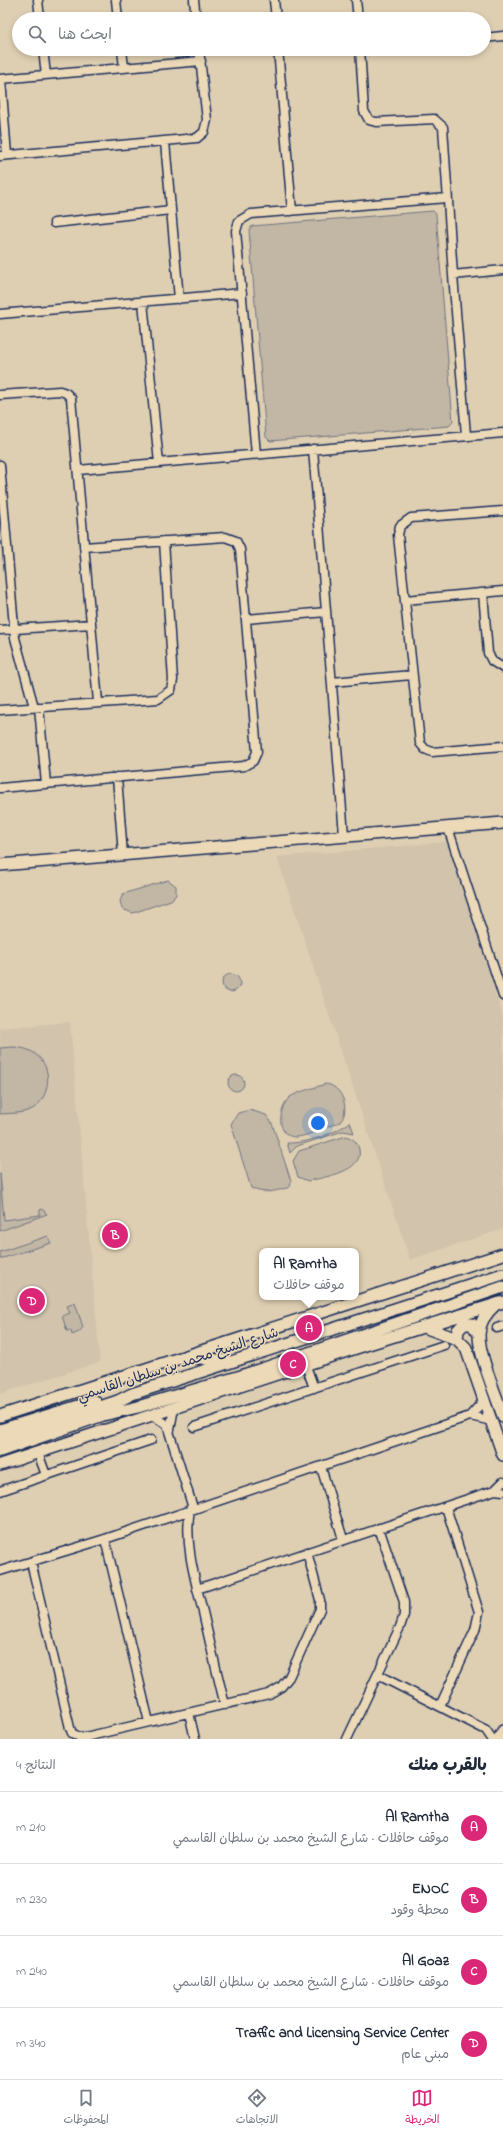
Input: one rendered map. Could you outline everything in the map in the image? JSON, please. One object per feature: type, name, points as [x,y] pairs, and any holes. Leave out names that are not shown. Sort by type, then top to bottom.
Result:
[{"type":"street","points":[[38,0],[39,12]]},
{"type":"street","points":[[116,0],[117,12]]},
{"type":"street","points":[[194,0],[195,12]]},
{"type":"street","points":[[274,0],[275,12]]},
{"type":"street","points":[[356,0],[357,12]]},
{"type":"street","points":[[491,37],[503,36]]},
{"type":"street","points":[[44,56],[46,75]]},
{"type":"street","points":[[123,56],[124,68]]},
{"type":"street","points":[[200,56],[201,61],[207,120],[206,128],[201,135],[193,140],[4,156],[0,79],[201,61]]},
{"type":"street","points":[[279,56],[292,211]]},
{"type":"street","points":[[360,56],[364,110],[369,120],[376,122],[434,119],[443,127],[447,198],[466,435]]},
{"type":"street","points":[[164,142],[179,298]]},
{"type":"street","points":[[256,454],[236,231],[239,221],[251,214],[447,198]]},
{"type":"street","points":[[54,223],[171,210]]},
{"type":"street","points":[[453,275],[503,270]]},
{"type":"street","points":[[0,314],[242,293]]},
{"type":"street","points":[[143,302],[159,463]]},
{"type":"street","points":[[0,395],[60,391],[69,395],[72,402],[98,702]]},
{"type":"street","points":[[78,470],[466,435],[503,433]]},
{"type":"street","points":[[313,449],[344,835]]},
{"type":"street","points":[[0,465],[16,647],[36,707],[46,784]]},
{"type":"street","points":[[503,510],[411,518],[403,522],[398,535],[419,740],[425,749],[432,752],[503,746]]},
{"type":"street","points":[[0,788],[244,766],[253,761],[258,747],[240,549],[236,541],[225,536],[84,547]]},
{"type":"street","points":[[0,710],[158,699],[167,694],[173,685],[164,541]]},
{"type":"street","points":[[405,600],[503,591]]},
{"type":"street","points":[[483,593],[488,653],[492,662],[503,668]]},
{"type":"street","points":[[246,619],[326,612]]},
{"type":"street","points":[[0,630],[91,624]]},
{"type":"street","points":[[332,682],[412,675]]},
{"type":"street","points":[[117,778],[123,854]]},
{"type":"street","points":[[0,865],[344,835],[503,823]]},
{"type":"street","points":[[448,828],[503,996]]},
{"type":"street","points":[[0,1416],[188,1357],[500,1255],[500,1275]]},
{"type":"street","name":"شارع الشيخ محمد بن سلطان القاسمي","points":[[0,1441],[118,1401],[132,1394],[500,1275]]},
{"type":"street","name":"شارع الشيخ محمد بن سلطان القاسمي","points":[[0,1451],[103,1415],[138,1407],[328,1347],[503,1287]]},
{"type":"street","points":[[0,1465],[178,1406],[306,1366],[362,1346],[499,1304]]},
{"type":"street","points":[[479,1334],[486,1315],[499,1304]]},
{"type":"street","points":[[457,1339],[458,1330],[464,1324],[472,1324],[479,1334],[482,1352],[499,1394],[503,1416]]},
{"type":"street","points":[[424,1327],[457,1339],[466,1348],[485,1399],[503,1455]]},
{"type":"street","points":[[194,1428],[444,1345]]},
{"type":"street","points":[[328,1347],[362,1346]]},
{"type":"street","points":[[188,1357],[213,1361],[237,1361]]},
{"type":"street","points":[[306,1366],[314,1388]]},
{"type":"street","points":[[0,1430],[74,1407],[132,1394]]},
{"type":"street","points":[[0,1571],[105,1539],[470,1416],[485,1399]]},
{"type":"street","points":[[170,1430],[173,1413],[178,1406]]},
{"type":"street","points":[[0,1458],[124,1415],[138,1407]]},
{"type":"street","points":[[152,1415],[164,1421],[170,1430],[192,1509],[188,1536],[198,1589],[225,1704]]},
{"type":"street","points":[[470,1416],[492,1421]]},
{"type":"street","points":[[0,1491],[151,1440]]},
{"type":"street","points":[[24,1450],[38,1453]]},
{"type":"street","points":[[38,1453],[46,1475]]},
{"type":"street","points":[[321,1467],[343,1539]]},
{"type":"street","points":[[198,1589],[343,1539],[499,1491],[503,1482]]},
{"type":"street","points":[[440,1706],[475,1630],[479,1612],[446,1507]]},
{"type":"street","points":[[347,1739],[403,1621],[404,1608],[379,1528]]},
{"type":"street","points":[[105,1539],[149,1722]]},
{"type":"street","points":[[31,1562],[72,1733],[81,1738],[275,1691],[289,1677],[320,1609],[320,1600],[307,1552]]},
{"type":"street","points":[[378,1675],[486,1730],[492,1739]]},
{"type":"street","points":[[189,1713],[195,1739]]},
{"type":"street","points":[[486,1730],[503,1727]]},
{"type":"street","points":[[499,1739],[503,1731]]},
{"type":"shaded area","points":[[433,211],[436,214],[453,422],[449,426],[270,441],[266,437],[249,230],[252,226]]},
{"type":"shaded area","points":[[447,842],[503,1017],[503,1229],[410,1260],[277,857]]},
{"type":"shaded area","points":[[168,880],[176,886],[176,895],[171,900],[133,913],[122,909],[120,901],[123,894]]},
{"type":"shaded area","points":[[231,974],[237,977],[240,983],[237,989],[231,992],[225,989],[222,983],[225,977]]},
{"type":"shaded area","points":[[70,1022],[100,1362],[0,1394],[0,1028]]},
{"type":"shaded area","points":[[0,1048],[23,1048],[30,1051],[41,1059],[47,1073],[47,1088],[44,1096],[34,1108],[22,1112],[0,1114]]},
{"type":"shaded area","points":[[236,1075],[243,1080],[244,1083],[239,1090],[236,1091],[229,1086],[228,1083],[233,1076]]},
{"type":"shaded area","points":[[325,1084],[331,1085],[336,1089],[343,1099],[345,1111],[340,1122],[313,1133],[297,1137],[290,1136],[285,1133],[282,1127],[281,1114],[290,1097],[302,1091]]},
{"type":"shaded area","points":[[250,1110],[266,1115],[272,1123],[291,1181],[290,1187],[265,1192],[251,1188],[231,1124],[238,1113]]},
{"type":"shaded area","points":[[350,1122],[354,1133],[343,1131],[297,1146],[290,1153],[287,1143],[302,1142],[329,1134]]},
{"type":"shaded area","points":[[346,1136],[355,1141],[359,1149],[359,1157],[355,1163],[341,1172],[323,1178],[308,1181],[298,1177],[293,1161],[299,1151]]},
{"type":"shaded area","points":[[0,1173],[4,1220],[40,1215],[40,1210],[42,1209],[47,1214],[0,1231]]},
{"type":"shaded area","points":[[48,1236],[51,1243],[0,1259],[0,1252]]},
{"type":"shaded area","points":[[75,1303],[83,1327],[79,1332],[72,1335],[71,1330],[67,1331],[62,1316],[70,1313],[67,1306]]},
{"type":"place","name":"ENOC","points":[[115,1235]]},
{"type":"place","name":"Traffic and Licensing Service Center","points":[[32,1301]]},
{"type":"place","name":"Al Ramtha","points":[[309,1328]]},
{"type":"place","name":"Al Goaz","points":[[293,1364]]}]
